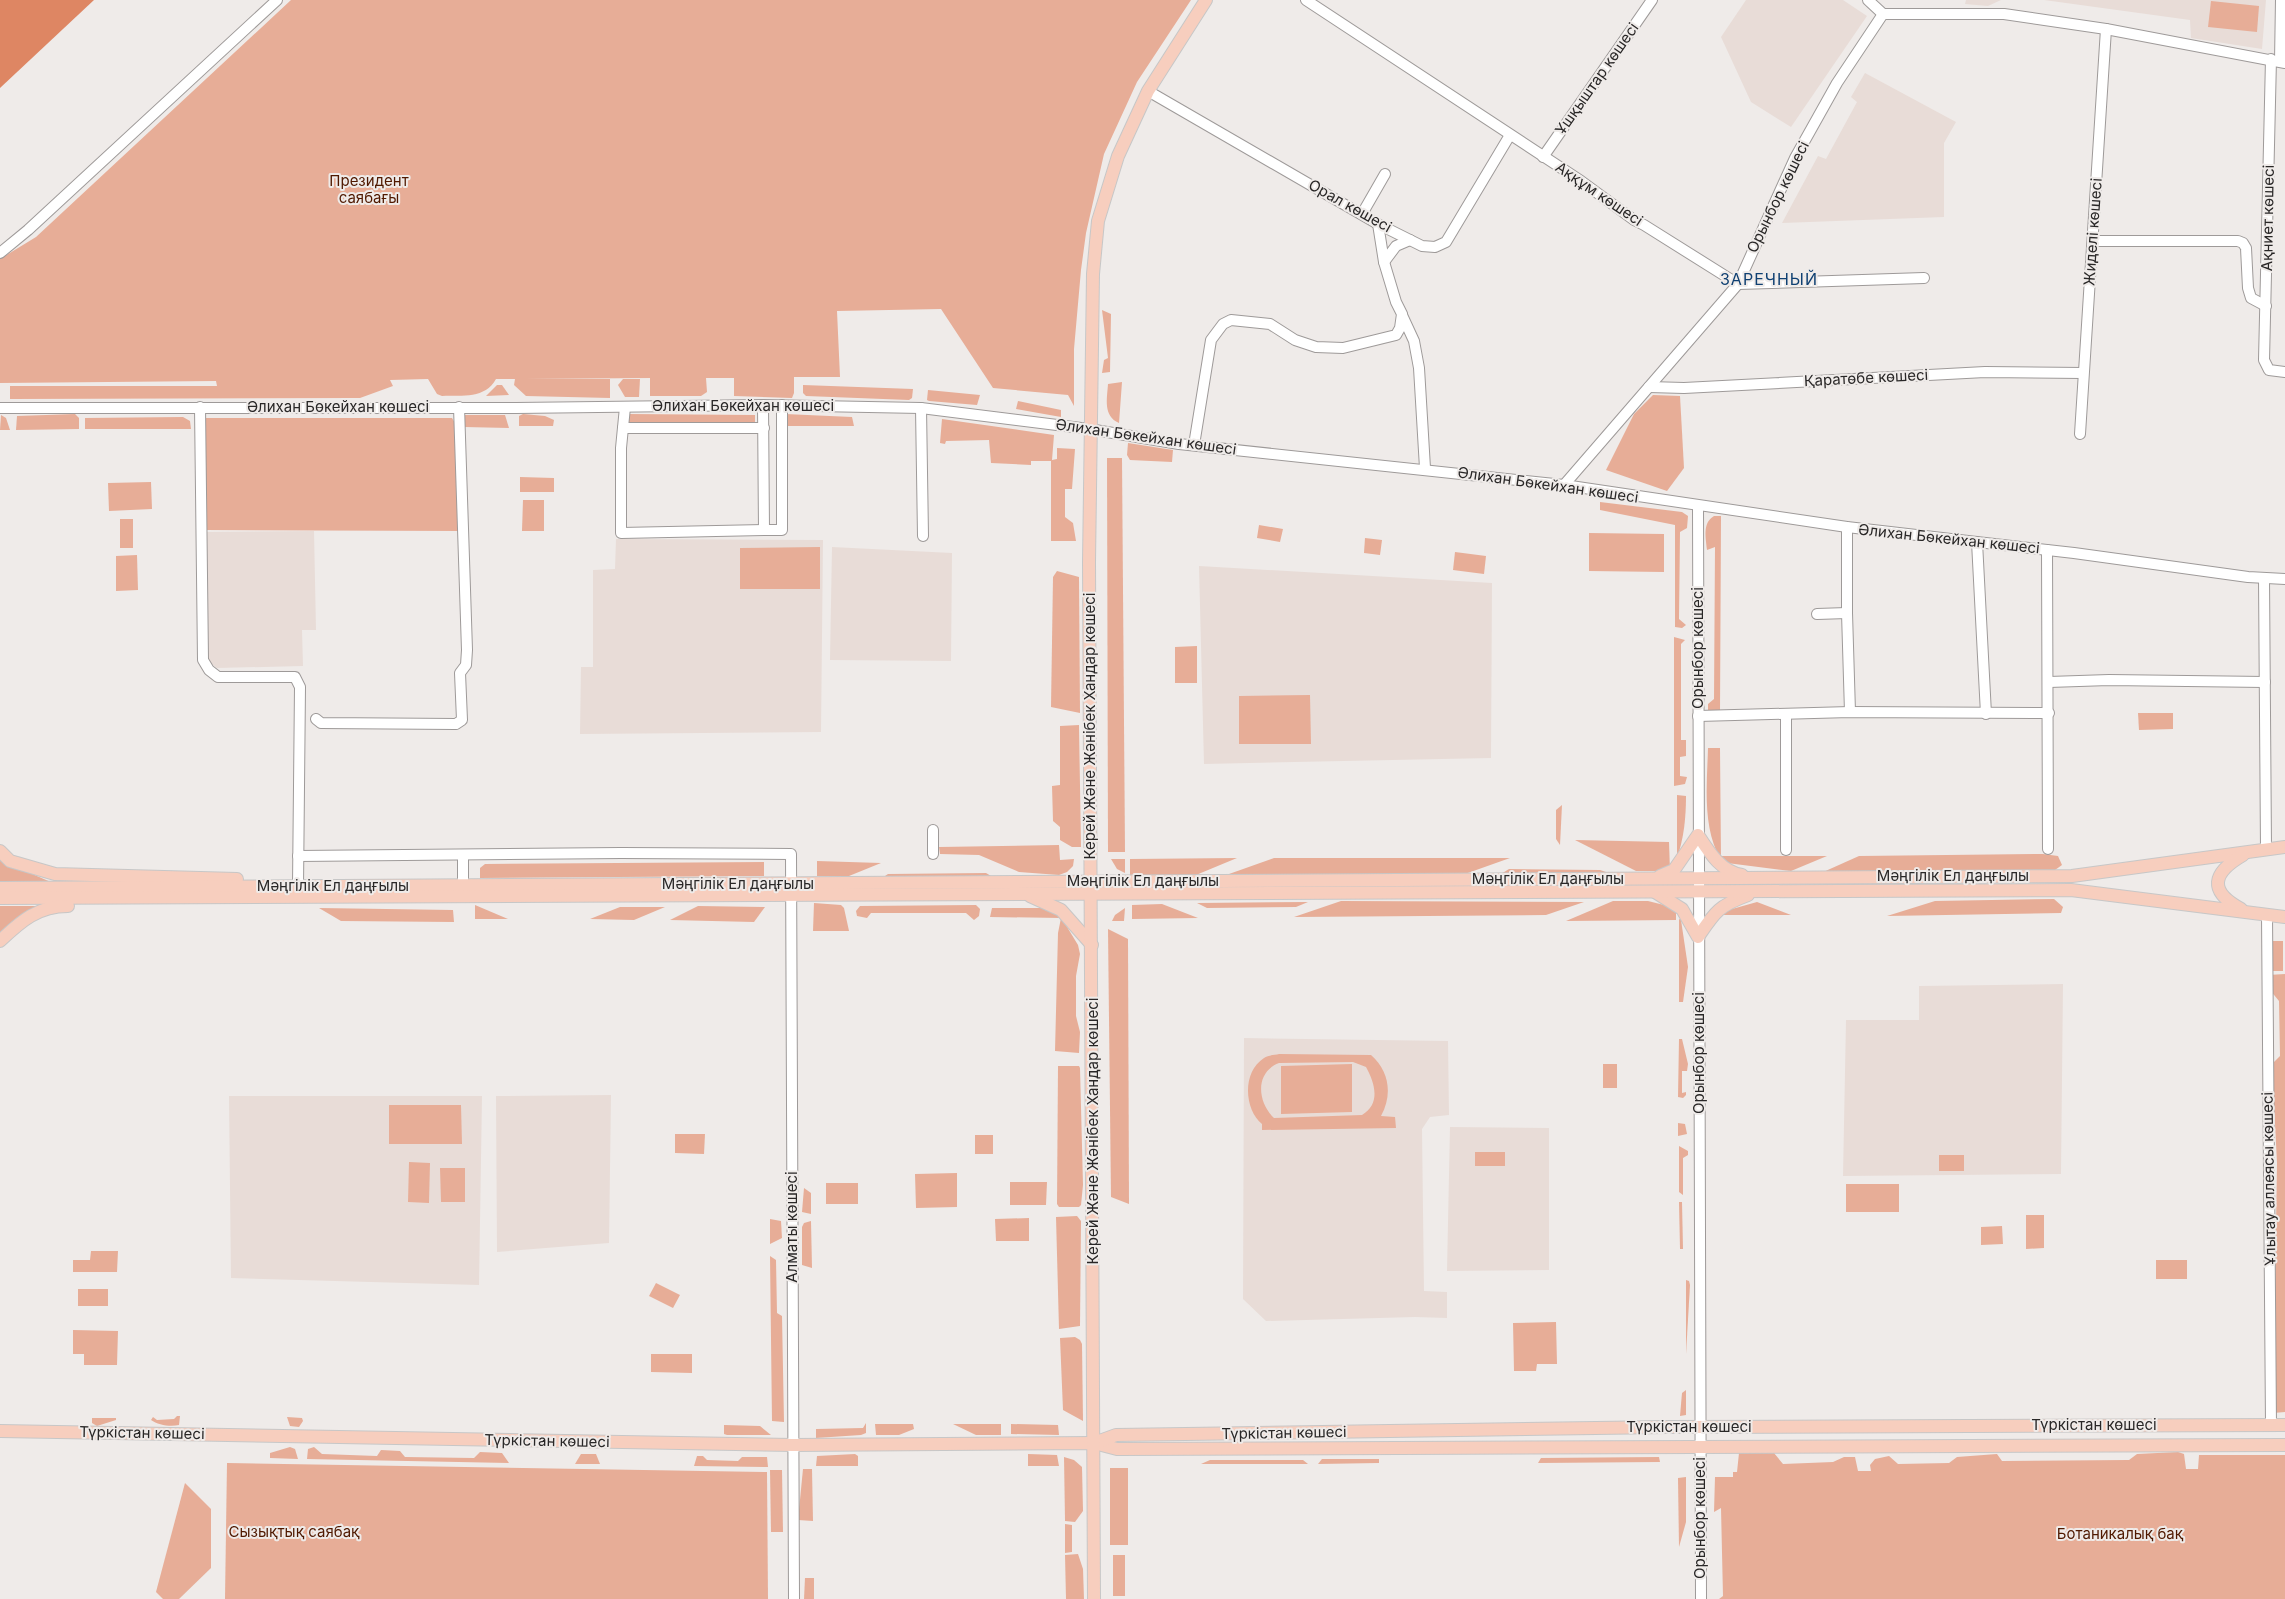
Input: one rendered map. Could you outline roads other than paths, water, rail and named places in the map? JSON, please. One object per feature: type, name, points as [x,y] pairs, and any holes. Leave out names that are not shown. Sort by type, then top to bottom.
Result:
[{"type":"main road","name":"Керей Және Жәнібек Хандар көшесі","points":[[1094,1599],[1090,429],[1093,274],[1098,221],[1118,156],[1148,91],[1206,0]]},
{"type":"main road","points":[[1654,878],[1674,870],[1698,835],[1718,863],[1736,874],[1754,878]]},
{"type":"main road","name":"Мәңгілік Ел даңғылы","points":[[791,890],[1092,881],[2072,876],[2285,847]]},
{"type":"main road","points":[[0,851],[10,861],[55,874],[236,878],[266,892]]},
{"type":"main road","points":[[2245,911],[2230,903],[2220,894],[2217,885],[2218,876],[2232,861],[2250,852]]},
{"type":"main road","name":"Мәңгілік Ел даңғылы","points":[[0,888],[266,892],[298,886],[463,891]]},
{"type":"main road","name":"Мәңгілік Ел даңғылы","points":[[0,898],[266,892],[463,891],[791,890],[1092,895],[2071,890],[2285,917]]},
{"type":"main road","points":[[1655,892],[1682,909],[1698,937],[1717,910],[1729,902],[1757,891]]},
{"type":"main road","points":[[0,941],[24,919],[53,906],[237,904],[266,892]]},
{"type":"main road","points":[[1026,894],[1061,910],[1092,945]]},
{"type":"main road","name":"Түркістан көшесі","points":[[1094,1443],[1116,1435],[1700,1427],[2281,1425]]},
{"type":"main road","points":[[1960,1426],[1970,1430],[1974,1435],[1971,1445],[1965,1447]]},
{"type":"main road","points":[[2023,1426],[2015,1430],[2013,1435],[2014,1440],[2024,1447]]},
{"type":"main road","name":"Түркістан көшесі","points":[[0,1431],[793,1445],[1094,1443],[1117,1449],[2024,1447],[2281,1444]]},
{"type":"street","points":[[0,253],[28,230],[277,0]]},
{"type":"street","name":"Аққұм көшесі","points":[[1306,0],[1581,181],[1634,220],[1738,284]]},
{"type":"street","name":"Ұшқыштар көшесі","points":[[1543,157],[1652,0]]},
{"type":"street","points":[[1868,0],[1883,14],[2004,14],[2279,61]]},
{"type":"street","name":"Ақниет көшесі","points":[[2281,0],[2264,360],[2265,367],[2274,372],[2285,372]]},
{"type":"street","name":"Орынбор көшесі","points":[[1564,484],[1738,284],[1795,158],[1837,83],[1883,14]]},
{"type":"street","name":"Жиделі көшесі","points":[[2080,434],[2106,30]]},
{"type":"street","name":"Орал көшесі","points":[[1148,91],[1378,224],[1422,246],[1434,248],[1446,242],[1510,135]]},
{"type":"street","points":[[1362,214],[1385,174]]},
{"type":"street","points":[[1378,224],[1384,262],[1396,302],[1414,340],[1419,368],[1425,468]]},
{"type":"street","points":[[1384,262],[1396,246],[1410,240]]},
{"type":"street","points":[[2093,241],[2238,240],[2246,248],[2248,288],[2251,298],[2266,306]]},
{"type":"street","points":[[1738,284],[1924,278]]},
{"type":"street","points":[[1194,445],[1211,340],[1223,324],[1231,320],[1270,324],[1295,340],[1316,347],[1343,348],[1396,335],[1400,328],[1402,314]]},
{"type":"street","name":"Қаратөбе көшесі","points":[[1649,387],[1684,388],[1985,372],[2083,373]]},
{"type":"street","points":[[764,405],[764,530]]},
{"type":"street","name":"Әлихан Бөкейхан көшесі","points":[[0,408],[459,408],[764,405],[921,408],[1090,429],[1194,445],[1564,484],[1847,528],[2285,579]]},
{"type":"street","points":[[625,407],[621,533],[782,530],[782,405]]},
{"type":"street","points":[[200,407],[203,660],[209,670],[218,677],[294,677],[300,687],[298,886]]},
{"type":"street","points":[[316,718],[321,723],[456,724],[462,720],[460,673],[466,665],[467,650],[459,408]]},
{"type":"street","points":[[921,408],[923,536]]},
{"type":"street","points":[[623,428],[764,428]]},
{"type":"street","name":"Орынбор көшесі","points":[[1698,506],[1701,1599]]},
{"type":"street","points":[[1847,528],[1846,613],[1850,712]]},
{"type":"street","points":[[1976,542],[1986,714]]},
{"type":"street","points":[[2047,550],[2049,682],[2048,849]]},
{"type":"street","points":[[2264,578],[2266,849]]},
{"type":"street","points":[[1817,614],[1846,613]]},
{"type":"street","points":[[2049,682],[2109,680],[2265,682]]},
{"type":"street","points":[[1698,716],[1850,712],[2049,713]]},
{"type":"street","points":[[1786,714],[1786,850]]},
{"type":"street","points":[[933,830],[933,854]]},
{"type":"street","name":"Алматы көшесі","points":[[463,855],[791,854],[794,1599]]},
{"type":"street","points":[[298,856],[463,855],[463,891]]},
{"type":"street","name":"Ұлытау аллеясы көшесі","points":[[2267,915],[2281,1425]]},
{"type":"district","name":"ЗАРЕЧНЫЙ","points":[[1769,279]]},
{"type":"park label","name":"Президент саябағы","points":[[369,190]]},
{"type":"park label","name":"Сызықтық саябақ","points":[[294,1532]]},
{"type":"park label","name":"Ботаникалық бақ","points":[[2120,1534]]}]
